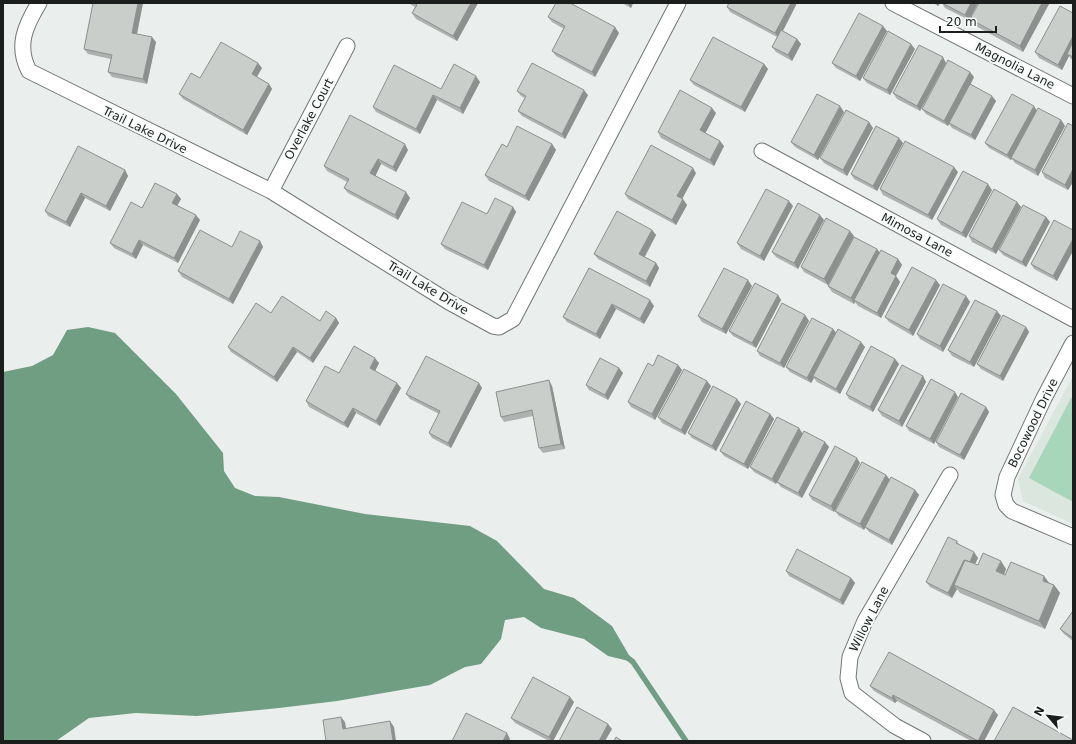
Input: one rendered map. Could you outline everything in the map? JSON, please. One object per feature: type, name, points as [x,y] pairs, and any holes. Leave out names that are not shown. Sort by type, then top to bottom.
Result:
[{"type":"street","name":"Trail Lake Drive","points":[[39,3],[30,18],[21,44],[24,62],[29,71],[271,191],[449,302],[493,326],[499,326],[513,320],[678,3]]},
{"type":"street","name":"Magnolia Lane","points":[[893,3],[1073,96]]},
{"type":"street","name":"Overlake Court","points":[[271,191],[347,46]]},
{"type":"street","name":"Mimosa Lane","points":[[762,151],[1073,319]]},
{"type":"street","name":"Bocowood Drive","points":[[1073,344],[1044,398],[1007,477],[1003,495],[1006,505],[1012,511],[1073,537]]},
{"type":"street","name":"Willow Lane","points":[[923,741],[895,726],[852,693],[848,678],[850,657],[865,621],[950,475]]},
{"type":"shaded area","points":[[88,327],[115,333],[176,394],[223,453],[224,471],[235,488],[255,496],[279,497],[365,514],[470,526],[497,541],[544,589],[574,598],[612,626],[633,662],[608,656],[584,639],[541,628],[524,617],[505,620],[501,639],[481,664],[465,667],[430,685],[337,701],[197,716],[136,713],[89,718],[56,741],[3,741],[3,372],[32,366],[53,355],[67,330]]},
{"type":"shaded area","points":[[1073,376],[1073,524],[1023,501],[1018,479]]},
{"type":"shaded area","points":[[1071,398],[1073,399],[1073,502],[1029,478]]},
{"type":"building","points":[[93,3],[138,3],[132,33],[152,37],[143,79],[108,72],[112,55],[84,49]]},
{"type":"building","points":[[414,3],[471,3],[453,36],[412,13],[417,5]]},
{"type":"building","points":[[556,3],[570,3],[615,27],[592,72],[552,51],[565,26],[548,17]]},
{"type":"building","points":[[729,3],[791,3],[775,33],[727,7]]},
{"type":"building","points":[[942,3],[971,3],[965,15]]},
{"type":"building","points":[[979,3],[1042,3],[1020,46],[970,19]]},
{"type":"building","points":[[1060,6],[1073,13],[1073,36],[1058,65],[1035,52]]},
{"type":"building","points":[[859,13],[883,26],[856,76],[832,63]]},
{"type":"building","points":[[781,30],[797,39],[788,55],[772,47]]},
{"type":"building","points":[[888,31],[911,44],[887,90],[863,78]]},
{"type":"building","points":[[713,37],[764,64],[741,107],[690,80]]},
{"type":"building","points":[[221,42],[258,63],[252,74],[269,84],[243,130],[179,94],[191,73],[200,78]]},
{"type":"building","points":[[1073,42],[1073,57],[1067,54]]},
{"type":"building","points":[[919,45],[943,57],[917,106],[893,93]]},
{"type":"building","points":[[948,60],[970,72],[944,121],[922,109]]},
{"type":"building","points":[[532,63],[584,90],[562,134],[518,111],[526,96],[517,91]]},
{"type":"building","points":[[454,64],[476,76],[460,108],[433,95],[416,129],[373,107],[394,65],[441,89]]},
{"type":"building","points":[[970,84],[992,96],[971,135],[949,123]]},
{"type":"building","points":[[680,90],[712,108],[700,130],[720,141],[710,160],[658,132]]},
{"type":"building","points":[[817,94],[840,106],[814,155],[791,142]]},
{"type":"building","points":[[1012,94],[1034,106],[1007,155],[985,143]]},
{"type":"building","points":[[1038,108],[1061,120],[1035,170],[1011,158]]},
{"type":"building","points":[[846,110],[869,122],[843,170],[820,158]]},
{"type":"building","points":[[350,115],[405,144],[393,167],[378,159],[370,173],[406,192],[395,215],[344,188],[349,179],[324,166]]},
{"type":"building","points":[[1068,123],[1073,126],[1073,169],[1065,185],[1042,172]]},
{"type":"building","points":[[517,126],[552,144],[525,196],[485,175],[502,144],[507,147]]},
{"type":"building","points":[[876,126],[899,138],[873,186],[851,174]]},
{"type":"building","points":[[905,141],[954,167],[928,215],[880,189]]},
{"type":"building","points":[[651,145],[693,168],[677,196],[683,199],[672,220],[625,194]]},
{"type":"building","points":[[78,146],[125,170],[106,206],[81,193],[66,222],[45,211]]},
{"type":"building","points":[[963,171],[988,184],[962,233],[937,219]]},
{"type":"building","points":[[155,183],[177,194],[172,203],[196,215],[174,258],[139,240],[132,254],[110,243],[131,202],[142,208]]},
{"type":"building","points":[[766,189],[789,201],[760,256],[737,243]]},
{"type":"building","points":[[994,189],[1017,202],[992,249],[969,236]]},
{"type":"building","points":[[495,198],[513,207],[484,265],[441,244],[462,202],[487,214]]},
{"type":"building","points":[[798,203],[820,215],[794,263],[772,252]]},
{"type":"building","points":[[1023,205],[1046,217],[1022,262],[999,250]]},
{"type":"building","points":[[617,211],[652,230],[639,254],[656,263],[646,281],[594,254]]},
{"type":"building","points":[[826,218],[850,231],[824,279],[801,267]]},
{"type":"building","points":[[1054,220],[1073,230],[1073,239],[1053,276],[1031,264]]},
{"type":"building","points":[[200,230],[232,247],[240,231],[260,241],[229,299],[178,271]]},
{"type":"building","points":[[854,237],[877,249],[851,298],[828,286]]},
{"type":"building","points":[[881,250],[898,259],[891,273],[896,276],[877,313],[854,300]]},
{"type":"building","points":[[912,267],[936,280],[909,330],[885,317]]},
{"type":"building","points":[[589,268],[650,300],[640,319],[612,304],[596,334],[563,317]]},
{"type":"building","points":[[724,268],[748,280],[722,329],[698,316]]},
{"type":"building","points":[[755,283],[778,295],[752,343],[729,331]]},
{"type":"building","points":[[943,284],[966,296],[940,346],[917,334]]},
{"type":"building","points":[[282,296],[320,321],[326,311],[336,318],[310,358],[293,347],[274,377],[228,347],[256,303],[271,313]]},
{"type":"building","points":[[975,300],[997,311],[970,362],[948,350]]},
{"type":"building","points":[[782,303],[805,315],[780,363],[757,351]]},
{"type":"building","points":[[1003,315],[1026,327],[1000,376],[977,364]]},
{"type":"building","points":[[812,318],[833,329],[807,378],[786,367]]},
{"type":"building","points":[[838,329],[861,342],[836,389],[813,376]]},
{"type":"building","points":[[354,346],[375,358],[370,368],[397,383],[376,421],[353,408],[344,423],[306,401],[325,366],[339,373]]},
{"type":"building","points":[[871,346],[895,359],[870,407],[846,394]]},
{"type":"building","points":[[658,355],[678,365],[652,414],[628,402],[648,363],[653,366]]},
{"type":"building","points":[[426,356],[479,383],[448,443],[429,433],[440,411],[406,394]]},
{"type":"building","points":[[600,358],[619,368],[605,395],[586,385]]},
{"type":"building","points":[[902,365],[923,376],[899,421],[878,410]]},
{"type":"building","points":[[684,369],[707,381],[681,430],[658,417]]},
{"type":"building","points":[[931,379],[955,392],[930,439],[906,426]]},
{"type":"building","points":[[549,380],[561,444],[539,448],[532,410],[501,417],[496,392]]},
{"type":"building","points":[[713,386],[737,399],[712,446],[688,433]]},
{"type":"building","points":[[961,393],[986,407],[960,455],[936,442]]},
{"type":"building","points":[[746,401],[770,414],[744,464],[720,451]]},
{"type":"building","points":[[777,417],[799,428],[772,479],[750,467]]},
{"type":"building","points":[[804,431],[825,442],[798,493],[777,482]]},
{"type":"building","points":[[835,446],[857,458],[831,506],[809,495]]},
{"type":"building","points":[[862,462],[886,475],[860,524],[835,511]]},
{"type":"building","points":[[891,477],[915,490],[889,540],[865,527]]},
{"type":"building","points":[[948,537],[974,552],[970,562],[964,560],[948,593],[926,582]]},
{"type":"building","points":[[797,549],[851,578],[840,600],[786,571]]},
{"type":"building","points":[[983,553],[1001,561],[996,571],[1005,575],[1011,562],[1044,576],[1043,581],[1054,585],[1039,621],[954,585],[965,560],[978,565]]},
{"type":"building","points":[[1073,611],[1073,638],[1060,629]]},
{"type":"building","points":[[889,652],[994,710],[978,741],[893,695],[892,698],[870,686]]},
{"type":"building","points":[[533,677],[570,697],[549,737],[511,718]]},
{"type":"building","points":[[577,707],[608,724],[599,741],[559,741]]},
{"type":"building","points":[[1013,707],[1073,740],[1073,741],[994,741]]},
{"type":"building","points":[[466,713],[507,733],[503,741],[452,741]]},
{"type":"building","points":[[341,717],[343,729],[390,721],[393,741],[326,741],[323,720]]},
{"type":"building","points":[[616,737],[622,741],[614,741]]},
{"type":"waterway","points":[[628,658],[633,662],[686,741]]}]
